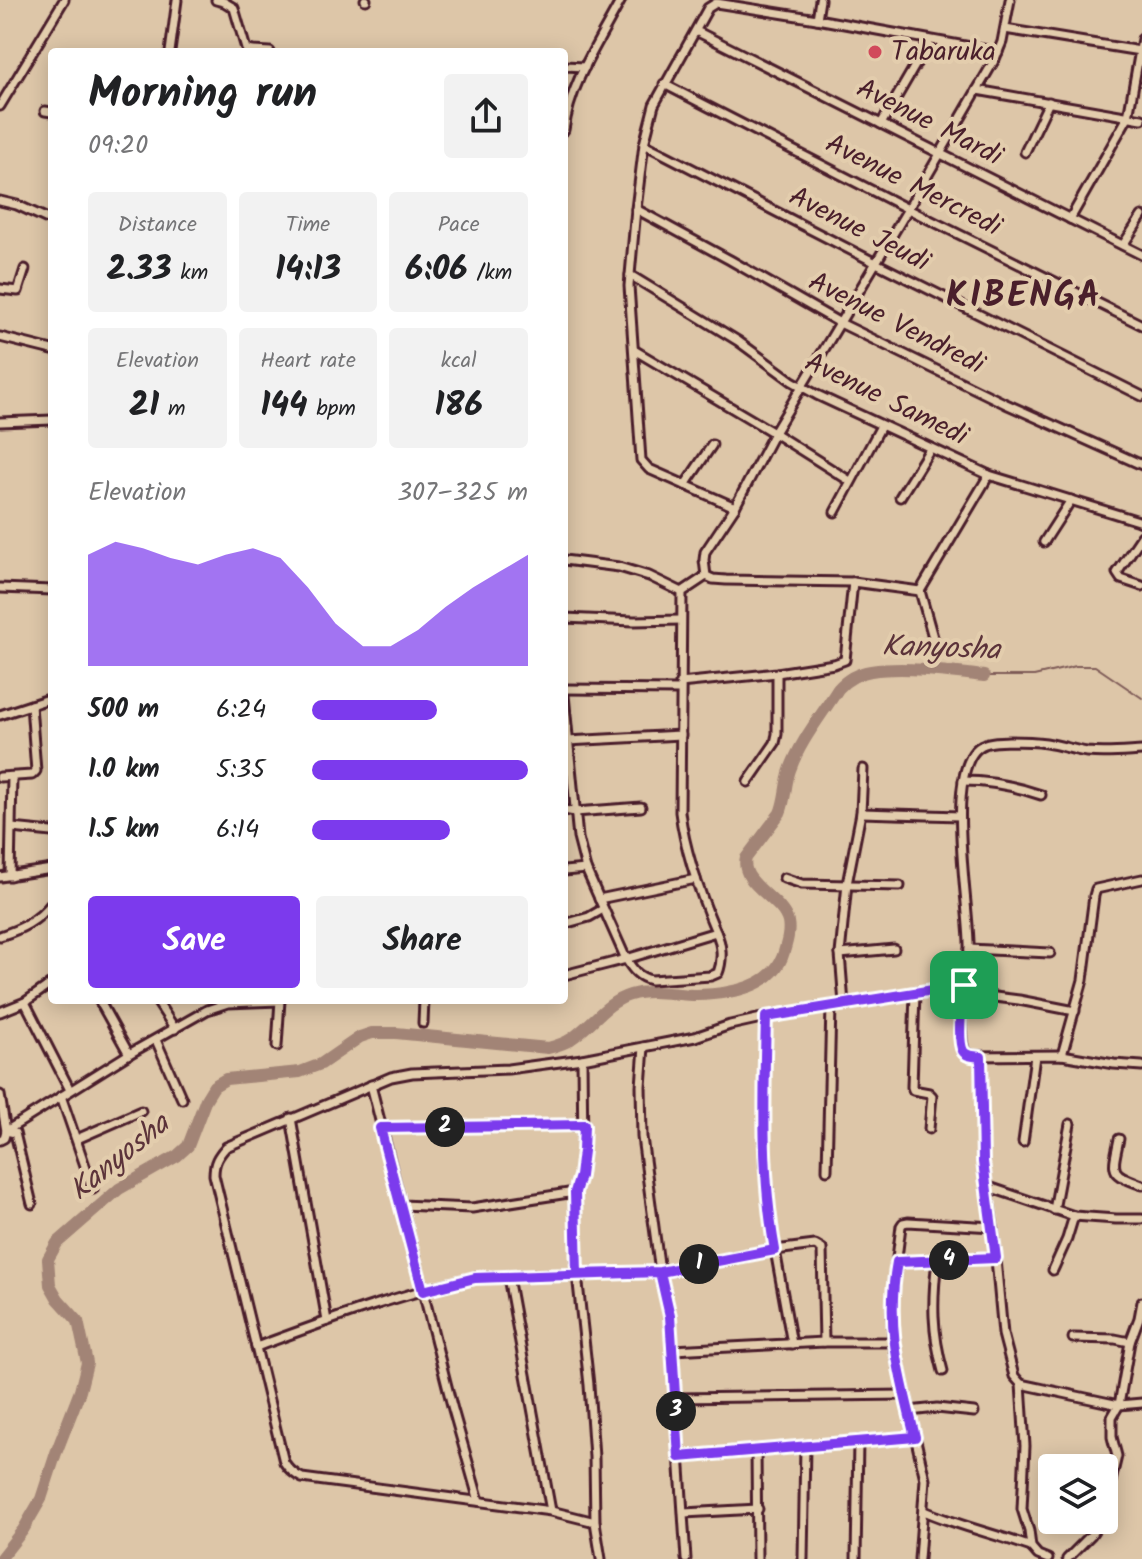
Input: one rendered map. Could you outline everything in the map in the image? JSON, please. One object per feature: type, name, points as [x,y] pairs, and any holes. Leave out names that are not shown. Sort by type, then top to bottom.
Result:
[{"type":"street","points":[[0,106],[64,0]]},
{"type":"street","points":[[171,48],[177,0]]},
{"type":"street","points":[[216,0],[234,8],[246,48]]},
{"type":"street","points":[[568,111],[585,67],[620,2],[608,0]]},
{"type":"street","points":[[817,19],[820,0]]},
{"type":"street","points":[[706,576],[705,552],[735,507],[774,433],[941,154],[998,52],[1010,0]]},
{"type":"street","points":[[735,507],[649,469],[641,460],[630,275],[644,144],[650,115],[664,84],[708,8],[716,3],[998,52]]},
{"type":"street","points":[[1005,29],[1140,51]]},
{"type":"street","name":"Avenue Mardi","points":[[696,31],[1142,255]]},
{"type":"street","points":[[1070,219],[1128,117],[1142,39]]},
{"type":"street","points":[[881,124],[930,40]]},
{"type":"street","points":[[568,66],[585,67]]},
{"type":"street","name":"Avenue Mercredi","points":[[664,84],[1142,325]]},
{"type":"street","points":[[977,90],[1142,119]]},
{"type":"street","points":[[1025,152],[1049,102]]},
{"type":"street","name":"Avenue Jeudi","points":[[644,144],[1142,396]]},
{"type":"street","points":[[0,201],[48,219]]},
{"type":"street","name":"Avenue Vendredi","points":[[636,209],[840,323],[1006,404],[1142,465]]},
{"type":"street","points":[[1123,245],[1142,216]]},
{"type":"street","points":[[0,289],[18,291],[25,269]]},
{"type":"street","name":"Avenue Samedi","points":[[630,275],[738,341],[802,387],[881,426],[989,475],[1142,522]]},
{"type":"street","points":[[0,337],[48,349]]},
{"type":"street","points":[[634,350],[850,481]]},
{"type":"street","points":[[0,422],[48,420]]},
{"type":"street","points":[[835,512],[881,426]]},
{"type":"street","points":[[685,485],[712,445]]},
{"type":"street","points":[[900,497],[930,449]]},
{"type":"street","points":[[936,648],[920,591],[989,475]]},
{"type":"street","points":[[1044,542],[1071,500]]},
{"type":"street","points":[[1142,536],[1118,570],[1118,576],[1142,586]]},
{"type":"street","points":[[568,561],[619,567],[649,576],[682,592]]},
{"type":"street","points":[[706,576],[726,580],[853,582],[920,591]]},
{"type":"street","points":[[682,592],[706,576]]},
{"type":"street","points":[[568,692],[680,687],[845,660],[853,582]]},
{"type":"street","points":[[0,588],[48,590]]},
{"type":"street","points":[[568,754],[578,838],[586,869],[634,972],[651,980],[718,973],[720,940],[696,879],[681,821],[682,592]]},
{"type":"street","points":[[568,618],[681,620]]},
{"type":"street","points":[[748,782],[775,743],[777,673]]},
{"type":"street","points":[[0,715],[48,699]]},
{"type":"street","points":[[0,777],[32,775],[36,771],[31,705]]},
{"type":"street","points":[[568,737],[681,735]]},
{"type":"street","points":[[1142,751],[1085,752],[1031,741],[987,743],[974,752],[963,781],[960,816],[969,949],[961,1028],[964,1052],[981,1057],[1062,1055],[1142,1066]]},
{"type":"street","points":[[844,1004],[840,954],[847,884],[861,813],[863,769]]},
{"type":"street","points":[[10,876],[12,777]]},
{"type":"street","points":[[963,781],[1013,786],[1041,795]]},
{"type":"street","points":[[568,811],[641,807]]},
{"type":"street","points":[[861,813],[960,816]]},
{"type":"street","points":[[12,828],[48,832]]},
{"type":"street","points":[[568,871],[586,869]]},
{"type":"street","points":[[0,877],[48,870]]},
{"type":"street","points":[[784,878],[802,884],[900,886]]},
{"type":"street","points":[[599,899],[696,879]]},
{"type":"street","points":[[1062,1055],[1083,980],[1096,889],[1142,879]]},
{"type":"street","points":[[0,936],[28,925],[48,908]]},
{"type":"street","points":[[568,923],[603,909]]},
{"type":"street","points":[[568,974],[716,932]]},
{"type":"street","points":[[840,954],[894,949]]},
{"type":"street","points":[[969,949],[1050,953]]},
{"type":"street","points":[[0,1012],[25,1002],[48,986]]},
{"type":"street","points":[[595,1522],[551,1511],[294,1475],[284,1462],[214,1175],[214,1165],[226,1147],[391,1077],[412,1073],[508,1069],[582,1059],[695,1037],[766,1017],[915,992],[964,989],[1075,1011]]},
{"type":"street","points":[[915,992],[912,1087],[932,1096],[929,1129]]},
{"type":"street","points":[[25,1002],[70,1090]]},
{"type":"street","points":[[101,1004],[129,1054]]},
{"type":"street","points":[[159,1004],[175,1029]]},
{"type":"street","points":[[6,1131],[129,1054],[223,1004]]},
{"type":"street","points":[[277,1046],[280,1004]]},
{"type":"street","points":[[423,1023],[424,1004]]},
{"type":"street","points":[[827,1170],[831,1006]]},
{"type":"street","points":[[766,1017],[766,1185],[792,1344]]},
{"type":"street","points":[[156,1040],[182,1099]]},
{"type":"street","points":[[644,1047],[642,1137],[660,1272],[670,1316],[686,1559]]},
{"type":"street","points":[[1023,1142],[1035,1056]]},
{"type":"street","points":[[981,1057],[986,1186],[1003,1334],[1014,1376],[1021,1384],[1119,1405],[1142,1403]]},
{"type":"street","points":[[582,1059],[584,1125],[582,1163],[575,1192],[577,1274],[593,1443],[595,1522],[601,1559]]},
{"type":"street","points":[[371,1085],[479,1501]]},
{"type":"street","points":[[0,1095],[6,1131],[0,1140]]},
{"type":"street","points":[[61,1096],[93,1189]]},
{"type":"street","points":[[77,1139],[141,1111]]},
{"type":"street","points":[[291,1118],[327,1321]]},
{"type":"street","points":[[1054,1210],[1070,1124]]},
{"type":"street","points":[[380,1128],[584,1125]]},
{"type":"street","points":[[6,1131],[15,1133],[32,1204]]},
{"type":"street","points":[[1119,1139],[1115,1171],[1119,1177],[1142,1185]]},
{"type":"street","points":[[986,1186],[1074,1216],[1142,1219]]},
{"type":"street","points":[[401,1205],[472,1208],[575,1192]]},
{"type":"street","points":[[1053,1270],[1074,1216]]},
{"type":"street","points":[[919,1559],[925,1479],[893,1342],[894,1282],[901,1226],[903,1223],[993,1227]]},
{"type":"street","points":[[256,1347],[327,1321],[475,1278],[660,1272],[815,1245],[822,1249],[824,1342]]},
{"type":"street","points":[[897,1262],[996,1258]]},
{"type":"street","points":[[937,1260],[932,1309],[943,1371]]},
{"type":"street","points":[[508,1277],[551,1511]]},
{"type":"street","points":[[1116,1454],[1112,1437],[1114,1411],[1119,1405],[1130,1342],[1140,1319],[1142,1302]]},
{"type":"street","points":[[1073,1338],[1130,1342]]},
{"type":"street","points":[[673,1350],[824,1342],[893,1342]]},
{"type":"street","points":[[1021,1384],[1025,1446],[1022,1509],[1031,1547],[1038,1557],[1048,1559]]},
{"type":"street","points":[[675,1398],[904,1395]]},
{"type":"street","points":[[909,1411],[937,1408],[974,1412]]},
{"type":"street","points":[[679,1457],[915,1437]]},
{"type":"street","points":[[856,1559],[858,1441]]},
{"type":"street","points":[[803,1559],[805,1446]]},
{"type":"street","points":[[756,1450],[757,1559]]},
{"type":"street","points":[[684,1513],[758,1509]]},
{"type":"street","points":[[924,1511],[1031,1547]]},
{"type":"street","points":[[1067,1559],[1092,1534]]},
{"type":"waterway","name":"Kanyosha","points":[[984,676],[1034,676],[1076,666],[1095,666],[1142,698]]},
{"type":"waterway","name":"Kanyosha","points":[[0,1559],[23,1530],[41,1499],[87,1363],[78,1321],[50,1285],[48,1259],[57,1243],[119,1189],[177,1156],[188,1146],[214,1086],[226,1079],[300,1072],[321,1064],[360,1037],[372,1033],[548,1048],[568,1041],[613,1003],[630,995],[655,992],[710,994],[749,987],[761,981],[779,964],[789,926],[784,913],[749,876],[746,858],[780,813],[794,759],[838,689],[857,675],[884,670],[928,670],[984,676]]},
{"type":"place","name":"Tabaruka","points":[[875,52]]},
{"type":"district","name":"KIBENGA","points":[[1024,296]]},
{"type":"route","points":[[964,985],[766,1017],[766,1185],[775,1250],[660,1272],[475,1278],[423,1291],[380,1128],[584,1125],[580,1176],[575,1192],[577,1274],[660,1272],[670,1316],[679,1457],[915,1437],[893,1342],[892,1311],[897,1262],[996,1258],[983,1162],[981,1057],[967,1055],[961,1041],[964,985]]}]
